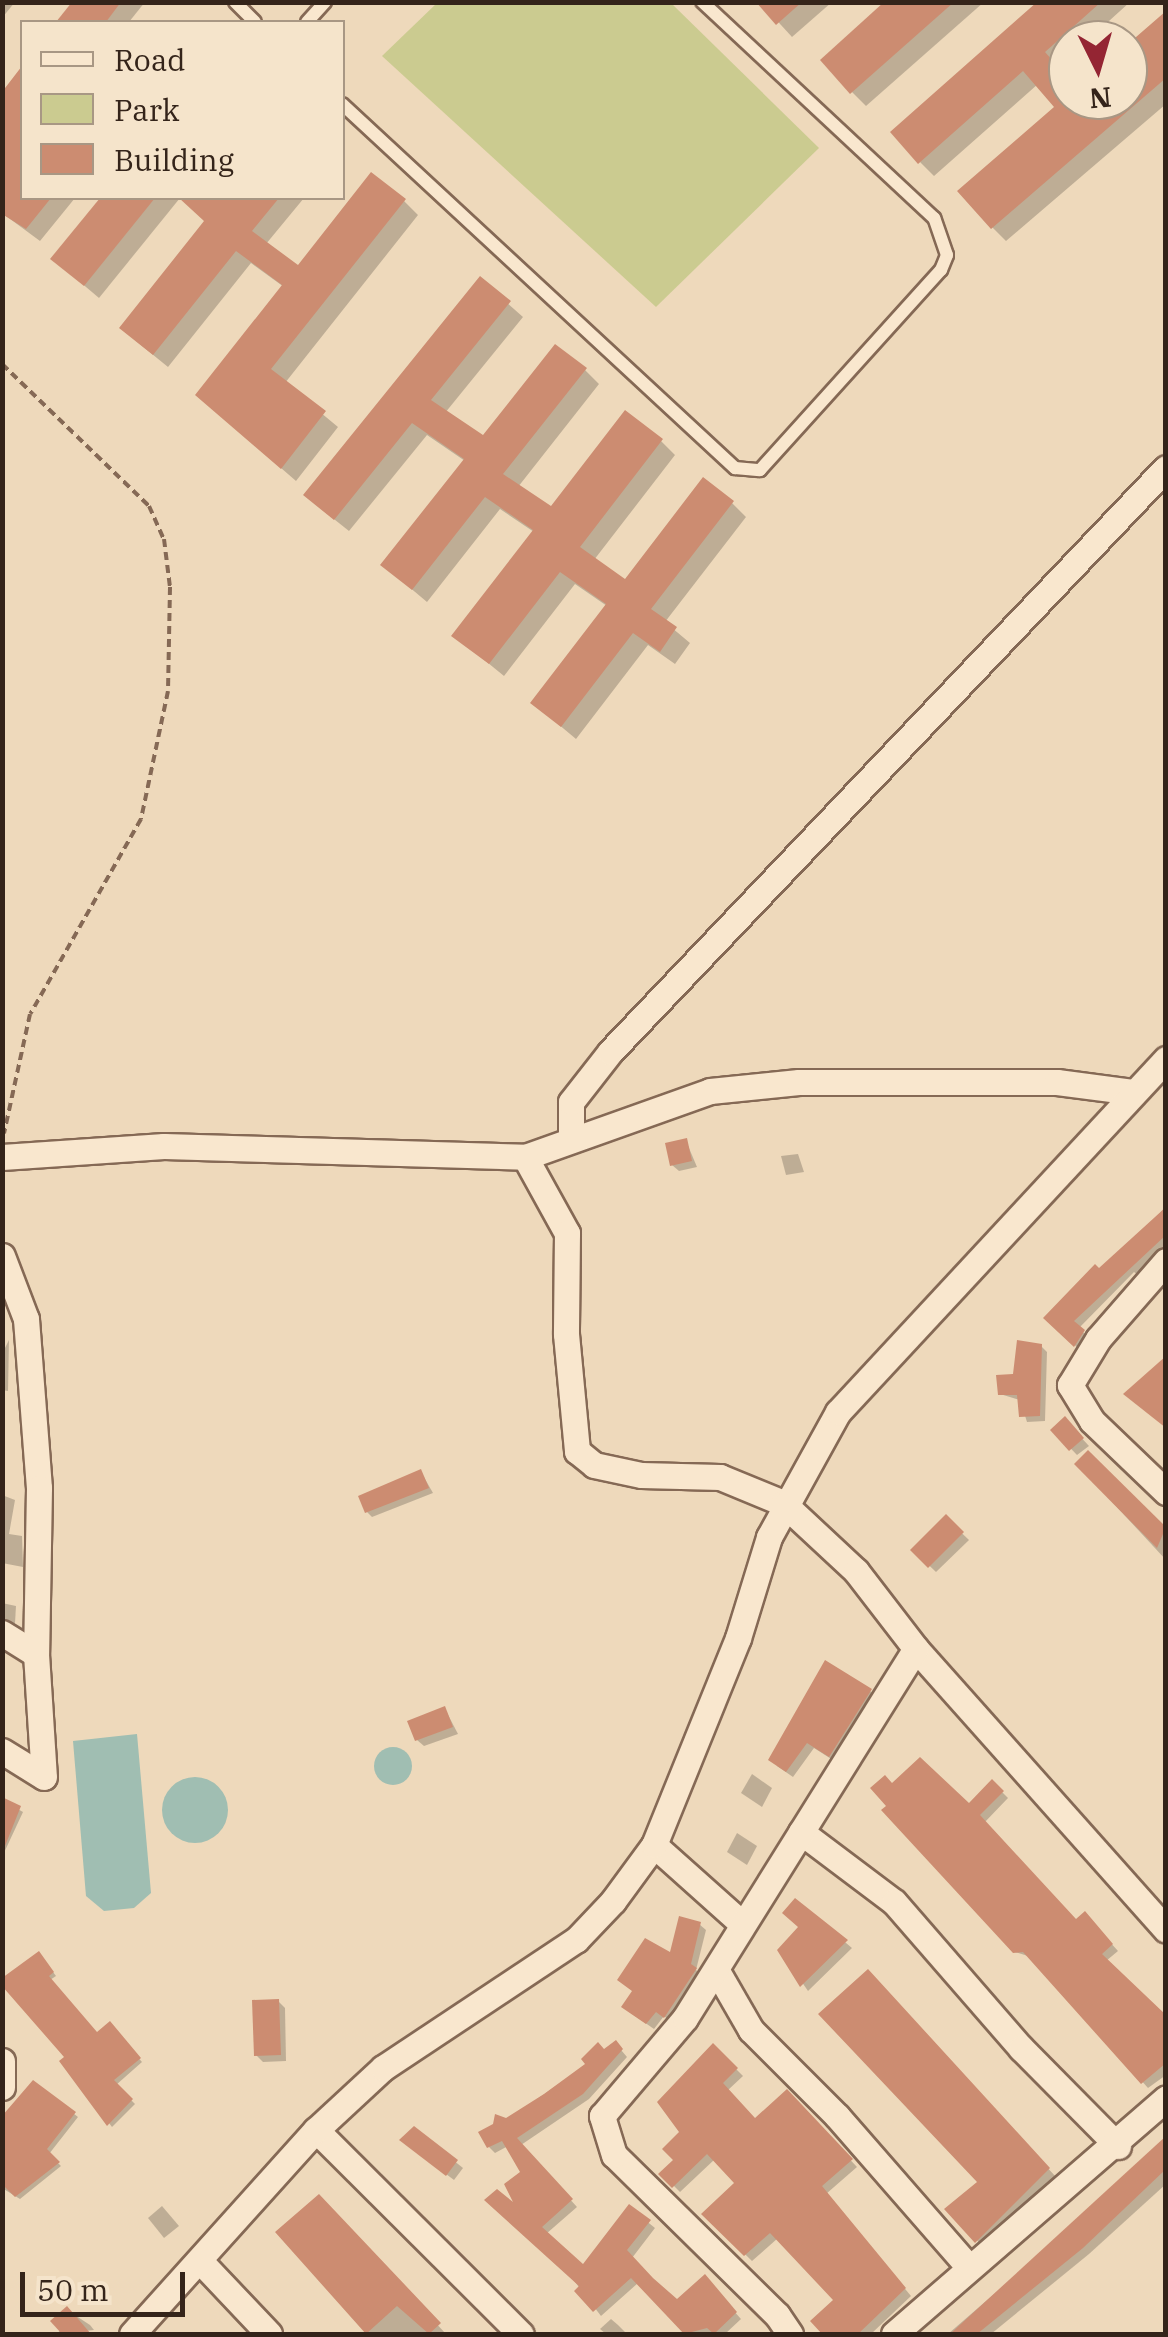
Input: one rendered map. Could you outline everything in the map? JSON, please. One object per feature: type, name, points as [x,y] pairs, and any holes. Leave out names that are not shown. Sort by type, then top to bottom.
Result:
[{"type":"street","points":[[572,1137],[571,1102],[610,1052],[1166,468]]},
{"type":"street","points":[[132,2334],[201,2262],[316,2130],[383,2068],[576,1940],[654,1845],[738,1638],[783,1504],[866,1376],[1166,1059]]},
{"type":"street","points":[[2,1157],[164,1146],[524,1157],[710,1091],[798,1082],[1057,1082],[1134,1092]]},
{"type":"street","points":[[524,1157],[567,1233],[566,1334],[577,1451],[594,1465],[641,1475],[720,1477],[783,1504],[856,1571],[916,1650],[1166,1930]]},
{"type":"street","points":[[2,1256],[26,1319],[39,1488],[36,1654],[44,1777],[2,1751]]},
{"type":"street","points":[[1166,1261],[1098,1340],[1070,1385],[1092,1421],[1166,1492]]},
{"type":"street","points":[[2,1633],[36,1654]]},
{"type":"street","points":[[790,2334],[777,2315],[614,2156],[602,2116],[716,1971],[740,1922],[916,1650]]},
{"type":"street","points":[[801,1832],[894,1902],[1021,2048],[1118,2146]]},
{"type":"street","points":[[654,1845],[740,1922]]},
{"type":"street","points":[[716,1971],[751,2030],[837,2116],[968,2266]]},
{"type":"street","points":[[2,2061],[2,2087]]},
{"type":"street","points":[[894,2334],[968,2266],[1118,2146],[1166,2098]]},
{"type":"street","points":[[316,2130],[522,2334]]},
{"type":"street","points":[[201,2262],[270,2334]]},
{"type":"lane","points":[[235,2],[254,20]]},
{"type":"lane","points":[[345,107],[735,468],[760,470],[941,270],[947,255],[934,218],[702,2]]},
{"type":"path","points":[[2,364],[149,506],[164,540],[170,588],[168,691],[141,819],[30,1014],[2,1139]]},
{"type":"green space","points":[[437,3],[671,3],[819,148],[656,307],[382,56]]},
{"type":"shaded area","points":[[137,1734],[151,1893],[134,1908],[104,1911],[86,1896],[73,1741]]},
{"type":"shaded area","points":[[393,1747],[406,1753],[412,1766],[406,1779],[393,1785],[380,1779],[374,1766],[380,1753]]},
{"type":"shaded area","points":[[195,1777],[208,1779],[218,1787],[226,1797],[226,1823],[218,1833],[208,1841],[195,1843],[182,1841],[172,1833],[164,1823],[162,1810],[164,1797],[172,1787],[182,1779]]},
{"type":"building","points":[[72,2],[121,2],[108,20],[58,20]]},
{"type":"building","points":[[756,2],[802,2],[776,25]]},
{"type":"building","points":[[884,2],[954,2],[850,94],[820,60]]},
{"type":"building","points":[[1037,2],[1101,2],[1081,20],[1048,20],[1048,100],[1023,71],[918,164],[890,132]]},
{"type":"building","points":[[1166,11],[1166,78],[1148,94],[1148,27]]},
{"type":"building","points":[[20,69],[20,200],[49,200],[26,229],[2,214],[2,92]]},
{"type":"building","points":[[1048,112],[1048,120],[1117,120],[991,229],[957,191]]},
{"type":"building","points":[[371,172],[406,199],[271,369],[326,411],[281,469],[195,395],[282,285],[236,251],[153,355],[119,328],[204,221],[181,200],[277,200],[252,231],[298,265]]},
{"type":"building","points":[[98,200],[153,200],[84,286],[50,259]]},
{"type":"building","points":[[480,276],[511,301],[431,400],[483,435],[555,344],[587,368],[503,474],[551,506],[625,410],[663,439],[580,547],[625,579],[703,477],[734,501],[651,609],[677,627],[660,652],[633,633],[561,727],[530,703],[606,604],[560,572],[489,664],[451,636],[533,530],[485,497],[412,590],[380,565],[464,459],[412,423],[334,520],[303,495]]},
{"type":"building","points":[[687,1138],[692,1161],[670,1166],[665,1143]]},
{"type":"building","points":[[1166,1207],[1166,1235],[1074,1321],[1085,1330],[1074,1347],[1043,1318],[1095,1264],[1099,1268]]},
{"type":"building","points":[[1017,1340],[1042,1344],[1040,1416],[1019,1417],[1017,1395],[998,1395],[996,1375],[1013,1374]]},
{"type":"building","points":[[1166,1356],[1166,1428],[1123,1394]]},
{"type":"building","points":[[1065,1416],[1084,1438],[1069,1451],[1050,1430]]},
{"type":"building","points":[[1088,1450],[1166,1527],[1157,1548],[1074,1464]]},
{"type":"building","points":[[421,1469],[429,1488],[365,1513],[358,1496]]},
{"type":"building","points":[[946,1514],[964,1532],[928,1568],[910,1550]]},
{"type":"building","points":[[825,1660],[872,1689],[829,1757],[807,1743],[786,1772],[768,1760]]},
{"type":"building","points":[[445,1706],[453,1727],[415,1741],[407,1721]]},
{"type":"building","points":[[920,1757],[969,1803],[992,1779],[1004,1791],[980,1815],[1076,1919],[1085,1911],[1113,1944],[1102,1954],[1166,2015],[1166,2063],[1141,2084],[1023,1952],[1013,1953],[881,1810],[886,1806],[870,1788],[885,1775],[892,1783]]},
{"type":"building","points":[[2,1797],[21,1806],[3,1851],[2,1851]]},
{"type":"building","points":[[795,1898],[848,1940],[800,1987],[777,1950],[798,1927],[782,1913]]},
{"type":"building","points":[[679,1916],[701,1922],[691,1964],[697,1968],[664,2018],[656,2012],[646,2024],[621,2007],[632,1991],[617,1980],[645,1938],[670,1952]]},
{"type":"building","points":[[39,1951],[54,1972],[49,1976],[97,2032],[110,2021],[141,2058],[114,2080],[133,2099],[107,2126],[59,2061],[64,2057],[2,1986],[2,1978]]},
{"type":"building","points":[[868,1969],[1050,2168],[975,2243],[944,2209],[977,2182],[818,2014]]},
{"type":"building","points":[[279,1999],[281,2055],[254,2056],[252,2000]]},
{"type":"building","points":[[616,2040],[623,2049],[583,2094],[517,2138],[573,2199],[542,2227],[583,2264],[629,2204],[651,2220],[627,2250],[653,2278],[677,2299],[705,2274],[737,2312],[714,2334],[707,2328],[684,2334],[631,2278],[593,2312],[574,2291],[579,2286],[484,2200],[497,2189],[513,2202],[504,2184],[520,2172],[502,2141],[487,2148],[478,2132],[493,2124],[495,2114],[506,2118],[585,2064],[581,2059],[598,2042],[604,2049]]},
{"type":"building","points":[[713,2043],[738,2068],[723,2083],[755,2118],[787,2089],[853,2159],[822,2186],[906,2288],[858,2334],[822,2334],[810,2321],[833,2300],[770,2233],[744,2256],[701,2214],[734,2183],[707,2154],[672,2188],[658,2174],[673,2160],[662,2149],[679,2132],[657,2102]]},
{"type":"building","points":[[33,2080],[76,2112],[47,2149],[60,2162],[15,2197],[2,2184],[2,2116]]},
{"type":"building","points":[[414,2126],[458,2160],[446,2176],[399,2140]]},
{"type":"building","points":[[1166,2136],[1166,2169],[1083,2248],[977,2334],[950,2334]]},
{"type":"building","points":[[319,2194],[441,2323],[429,2334],[397,2306],[366,2334],[275,2232]]},
{"type":"building","points":[[67,2306],[91,2334],[62,2334],[50,2321]]}]
